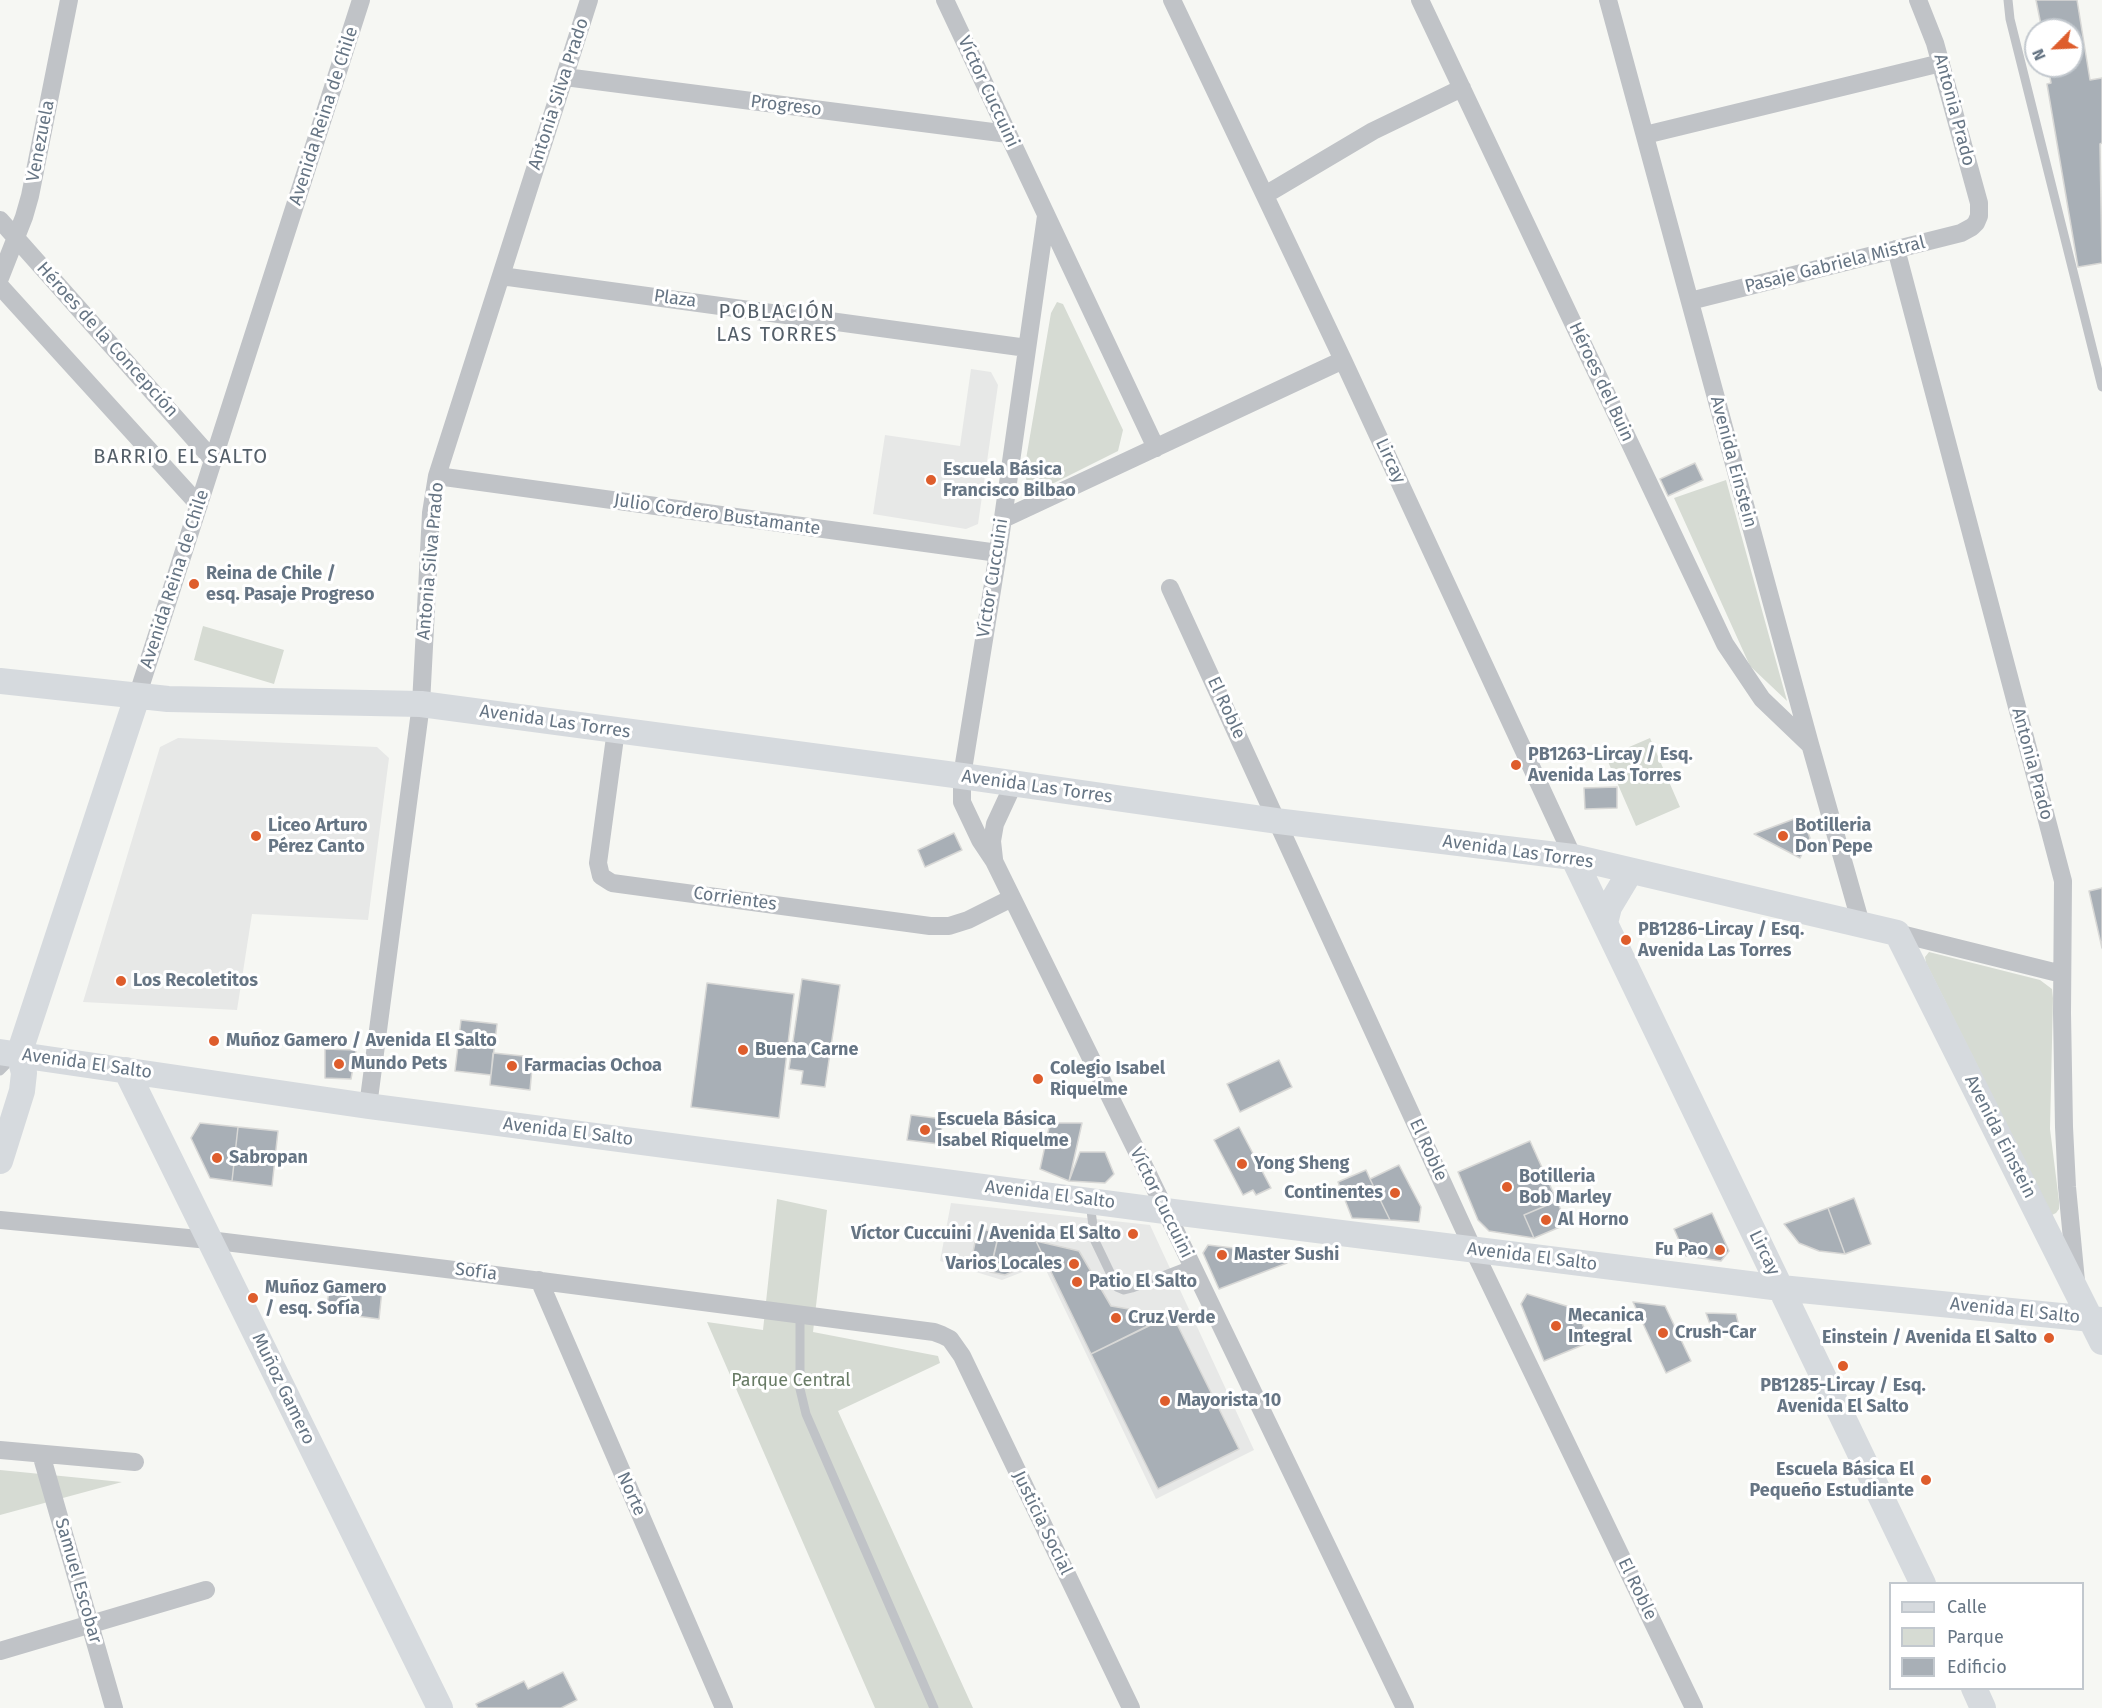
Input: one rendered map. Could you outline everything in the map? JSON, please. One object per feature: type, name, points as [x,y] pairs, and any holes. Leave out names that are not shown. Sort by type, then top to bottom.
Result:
[{"type":"street","name":"Venezuela","points":[[0,279],[30,196],[69,0]]},
{"type":"street","name":"Avenida Reina de Chile","points":[[9,1053],[137,697],[361,0]]},
{"type":"street","name":"Antonia Silva Prado","points":[[368,1106],[421,704],[431,513],[437,476],[589,0]]},
{"type":"street","name":"Víctor Cuccuini","points":[[945,0],[1156,448]]},
{"type":"street","name":"Lircay","points":[[1172,0],[1343,360],[1573,857],[1922,1582]]},
{"type":"street","name":"Héroes del Buin","points":[[1420,0],[1725,644],[1762,699],[1810,744]]},
{"type":"street","name":"Avenida Einstein","points":[[1608,0],[1861,924]]},
{"type":"street","name":"Antonia Prado","points":[[1918,0],[1941,63],[1979,202],[1979,216],[1976,223]]},
{"type":"street","points":[[1646,135],[1941,63]]},
{"type":"street","name":"Progreso","points":[[565,77],[1008,134]]},
{"type":"street","points":[[1265,195],[1373,131],[1462,87]]},
{"type":"street","name":"Víctor Cuccuini","points":[[1047,216],[998,553],[962,776],[961,796],[967,815],[994,861],[1405,1708]]},
{"type":"street","name":"Héroes de la Concepción","points":[[0,220],[213,460]]},
{"type":"street","name":"Pasaje Gabriela Mistral","points":[[1690,301],[1967,231],[1976,223]]},
{"type":"street","name":"Antonia Prado","points":[[1896,249],[2063,881],[2062,974],[2067,1187],[2077,1292]]},
{"type":"street","name":"Plaza","points":[[501,276],[1028,348]]},
{"type":"street","points":[[0,286],[199,505]]},
{"type":"street","points":[[1003,519],[1343,360]]},
{"type":"street","name":"Julio Cordero Bustamante","points":[[437,476],[998,553]]},
{"type":"street","name":"El Roble","points":[[1170,588],[1473,1249],[1694,1708]]},
{"type":"street","name":"Avenida Las Torres","points":[[0,681],[137,697],[421,704],[1014,783],[1277,821],[1573,857],[1861,924],[2062,974]]},
{"type":"street","name":"Corrientes","points":[[616,730],[598,863],[601,876],[612,883],[930,926],[949,926],[968,920],[1012,898]]},
{"type":"street","name":"Víctor Cuccuini","points":[[994,861],[992,841],[995,824],[1014,783]]},
{"type":"street","points":[[1605,923],[1609,907],[1630,872]]},
{"type":"street","name":"Avenida Einstein","points":[[1897,933],[2077,1292],[2098,1327]]},
{"type":"street","points":[[0,1161],[22,1090],[24,1073],[9,1053]]},
{"type":"street","name":"Avenida El Salto","points":[[9,1053],[368,1106],[1089,1201],[2098,1327]]},
{"type":"street","name":"Muñoz Gamero","points":[[126,1070],[440,1708]]},
{"type":"street","name":"Sofía","points":[[0,1220],[210,1240],[538,1280],[934,1332],[950,1339]]},
{"type":"street","name":"Norte","points":[[538,1280],[724,1708]]},
{"type":"street","name":"Justicia Social","points":[[950,1339],[962,1356],[1131,1708]]},
{"type":"street","points":[[0,1450],[135,1462]]},
{"type":"street","name":"Samuel Escobar","points":[[41,1454],[114,1708]]},
{"type":"street","points":[[0,1651],[206,1590]]},
{"type":"street","points":[[1974,1690],[1983,1708]]},
{"type":"lane","points":[[2008,0],[2010,19],[2102,387]]},
{"type":"lane","points":[[0,1071],[10,1060],[9,1053]]},
{"type":"lane","points":[[1089,1201],[1095,1241],[1117,1287],[1124,1290],[1132,1288],[1191,1265]]},
{"type":"lane","points":[[800,1315],[800,1389],[806,1414],[934,1708]]},
{"type":"shaded area","name":"Escuela Básica Francisco Bilbao","points":[[971,369],[991,372],[998,385],[978,524],[966,529],[873,514],[885,435],[960,446]]},
{"type":"shaded area","name":"Liceo Arturo Pérez Canto","points":[[178,738],[377,747],[389,758],[368,920],[252,914],[237,1010],[83,1002],[160,747]]},
{"type":"shaded area","points":[[951,1203],[1150,1225],[1254,1450],[1156,1499],[1043,1264],[1002,1280],[940,1261]]},
{"type":"green space","points":[[1057,302],[1063,304],[1123,430],[1118,451],[1044,488],[1037,488],[1027,482],[1024,471],[1051,313]]},
{"type":"green space","points":[[1726,480],[1787,701],[1750,666],[1674,498]]},
{"type":"green space","points":[[203,626],[284,650],[274,684],[194,660]]},
{"type":"green space","points":[[1650,738],[1680,807],[1636,826],[1606,757]]},
{"type":"green space","points":[[1929,952],[2040,980],[2052,989],[2050,1129],[2059,1209],[2052,1215],[1926,963],[1925,957]]},
{"type":"green space","name":"Parque Central","points":[[777,1199],[827,1210],[813,1332],[938,1356],[940,1363],[838,1411],[973,1708],[875,1708],[707,1322],[763,1330]]},
{"type":"green space","points":[[0,1470],[122,1482],[0,1515]]},
{"type":"building","points":[[2036,0],[2077,0],[2080,18],[2040,18]]},
{"type":"building","points":[[2084,43],[2090,80],[2102,78],[2102,143],[2100,144],[2102,263],[2078,267],[2047,84],[2051,83],[2050,78],[2084,78]]},
{"type":"building","points":[[1695,463],[1703,480],[1668,496],[1660,479]]},
{"type":"building","points":[[1617,787],[1617,808],[1585,809],[1584,788]]},
{"type":"building","name":"Botilleria Don Pepe","points":[[1802,816],[1810,838],[1800,858],[1754,834]]},
{"type":"building","points":[[954,833],[962,850],[925,867],[918,850]]},
{"type":"building","points":[[2102,888],[2102,948],[2089,891]]},
{"type":"building","points":[[802,979],[840,985],[825,1087],[801,1084],[803,1071],[789,1069]]},
{"type":"building","name":"Buena Carne","points":[[707,983],[794,994],[779,1118],[691,1107]]},
{"type":"building","points":[[461,1020],[497,1024],[491,1075],[455,1071]]},
{"type":"building","name":"Mundo Pets","points":[[325,1049],[356,1050],[351,1079],[325,1078]]},
{"type":"building","name":"Farmacias Ochoa","points":[[493,1053],[533,1057],[530,1090],[490,1085]]},
{"type":"building","points":[[1279,1060],[1292,1087],[1240,1112],[1227,1084]]},
{"type":"building","name":"Escuela Básica Isabel Riquelme","points":[[911,1115],[943,1119],[939,1144],[907,1140]]},
{"type":"building","name":"Sabropan","points":[[200,1123],[238,1127],[232,1181],[210,1178],[191,1138]]},
{"type":"building","points":[[1050,1123],[1082,1123],[1069,1181],[1040,1169]]},
{"type":"building","points":[[238,1127],[278,1131],[272,1186],[232,1181]]},
{"type":"building","name":"Yong Sheng","points":[[1239,1127],[1271,1188],[1256,1195],[1253,1190],[1243,1195],[1214,1140]]},
{"type":"building","name":"Botilleria Bob Marley","points":[[1530,1141],[1557,1201],[1524,1215],[1534,1238],[1489,1231],[1478,1220],[1458,1172]]},
{"type":"building","points":[[1080,1152],[1105,1152],[1114,1174],[1105,1183],[1069,1181]]},
{"type":"building","name":"Continentes","points":[[1399,1165],[1421,1207],[1419,1222],[1390,1220],[1370,1179]]},
{"type":"building","points":[[1366,1170],[1390,1220],[1352,1218],[1338,1182]]},
{"type":"building","points":[[1854,1198],[1871,1244],[1845,1254],[1828,1208]]},
{"type":"building","name":"Al Horno","points":[[1557,1201],[1567,1224],[1534,1238],[1524,1215]]},
{"type":"building","points":[[1828,1208],[1845,1254],[1819,1251],[1799,1243],[1784,1224]]},
{"type":"building","points":[[1712,1213],[1729,1251],[1721,1261],[1686,1256],[1674,1229]]},
{"type":"building","points":[[978,1228],[999,1233],[992,1262],[972,1257]]},
{"type":"building","points":[[999,1233],[1036,1241],[1044,1258],[1005,1275],[990,1272]]},
{"type":"building","name":"Patio El Salto","points":[[1036,1241],[1079,1251],[1111,1306],[1152,1313],[1157,1322],[1091,1354]]},
{"type":"building","points":[[1208,1245],[1283,1254],[1287,1263],[1219,1289],[1203,1253]]},
{"type":"building","points":[[330,1284],[382,1290],[379,1319],[326,1312]]},
{"type":"building","name":"Mecanica Integral","points":[[1527,1294],[1576,1309],[1590,1342],[1544,1361],[1521,1304]]},
{"type":"building","name":"Crush-Car","points":[[1633,1302],[1665,1306],[1691,1361],[1666,1373]]},
{"type":"building","points":[[1706,1313],[1736,1314],[1741,1334],[1713,1333]]},
{"type":"building","name":"Mayorista 10","points":[[1172,1314],[1239,1449],[1158,1489],[1091,1354]]},
{"type":"building","points":[[563,1672],[577,1700],[561,1708],[478,1708],[476,1704],[524,1681],[528,1689]]},
{"type":"place","name":"Escuela Básica Francisco Bilbao","points":[[931,480]]},
{"type":"place","name":"Reina de Chile / esq. Pasaje Progreso","points":[[194,584]]},
{"type":"place","name":"PB1263-Lircay / Esq. Avenida Las Torres","points":[[1516,765]]},
{"type":"place","name":"Liceo Arturo Pérez Canto","points":[[256,836]]},
{"type":"place","name":"Botilleria Don Pepe","points":[[1783,836]]},
{"type":"place","name":"PB1286-Lircay / Esq. Avenida Las Torres","points":[[1626,940]]},
{"type":"place","name":"Los Recoletitos","points":[[121,981]]},
{"type":"place","name":"Muñoz Gamero / Avenida El Salto","points":[[214,1041]]},
{"type":"place","name":"Buena Carne","points":[[743,1050]]},
{"type":"place","name":"Mundo Pets","points":[[339,1064]]},
{"type":"place","name":"Farmacias Ochoa","points":[[512,1066]]},
{"type":"place","name":"Colegio Isabel Riquelme","points":[[1038,1079]]},
{"type":"place","name":"Escuela Básica Isabel Riquelme","points":[[925,1130]]},
{"type":"place","name":"Sabropan","points":[[217,1158]]},
{"type":"place","name":"Yong Sheng","points":[[1242,1164]]},
{"type":"place","name":"Botilleria Bob Marley","points":[[1507,1187]]},
{"type":"place","name":"Continentes","points":[[1395,1193]]},
{"type":"place","name":"Al Horno","points":[[1546,1220]]},
{"type":"place","name":"Víctor Cuccuini / Avenida El Salto","points":[[1133,1234]]},
{"type":"place","name":"Fu Pao","points":[[1720,1250]]},
{"type":"place","name":"Master Sushi","points":[[1222,1255]]},
{"type":"place","name":"Varios Locales","points":[[1074,1264]]},
{"type":"place","name":"Patio El Salto","points":[[1077,1282]]},
{"type":"place","name":"Muñoz Gamero / esq. Sofía","points":[[253,1298]]},
{"type":"place","name":"Cruz Verde","points":[[1116,1318]]},
{"type":"place","name":"Mecanica Integral","points":[[1556,1326]]},
{"type":"place","name":"Crush-Car","points":[[1663,1333]]},
{"type":"place","name":"Einstein / Avenida El Salto","points":[[2049,1338]]},
{"type":"place","name":"PB1285-Lircay / Esq. Avenida El Salto","points":[[1843,1366]]},
{"type":"place","name":"Mayorista 10","points":[[1165,1401]]},
{"type":"place","name":"Escuela Básica El Pequeño Estudiante","points":[[1926,1480]]},
{"type":"district","name":"POBLACIÓN LAS TORRES","points":[[777,324]]},
{"type":"district","name":"BARRIO EL SALTO","points":[[181,457]]}]
